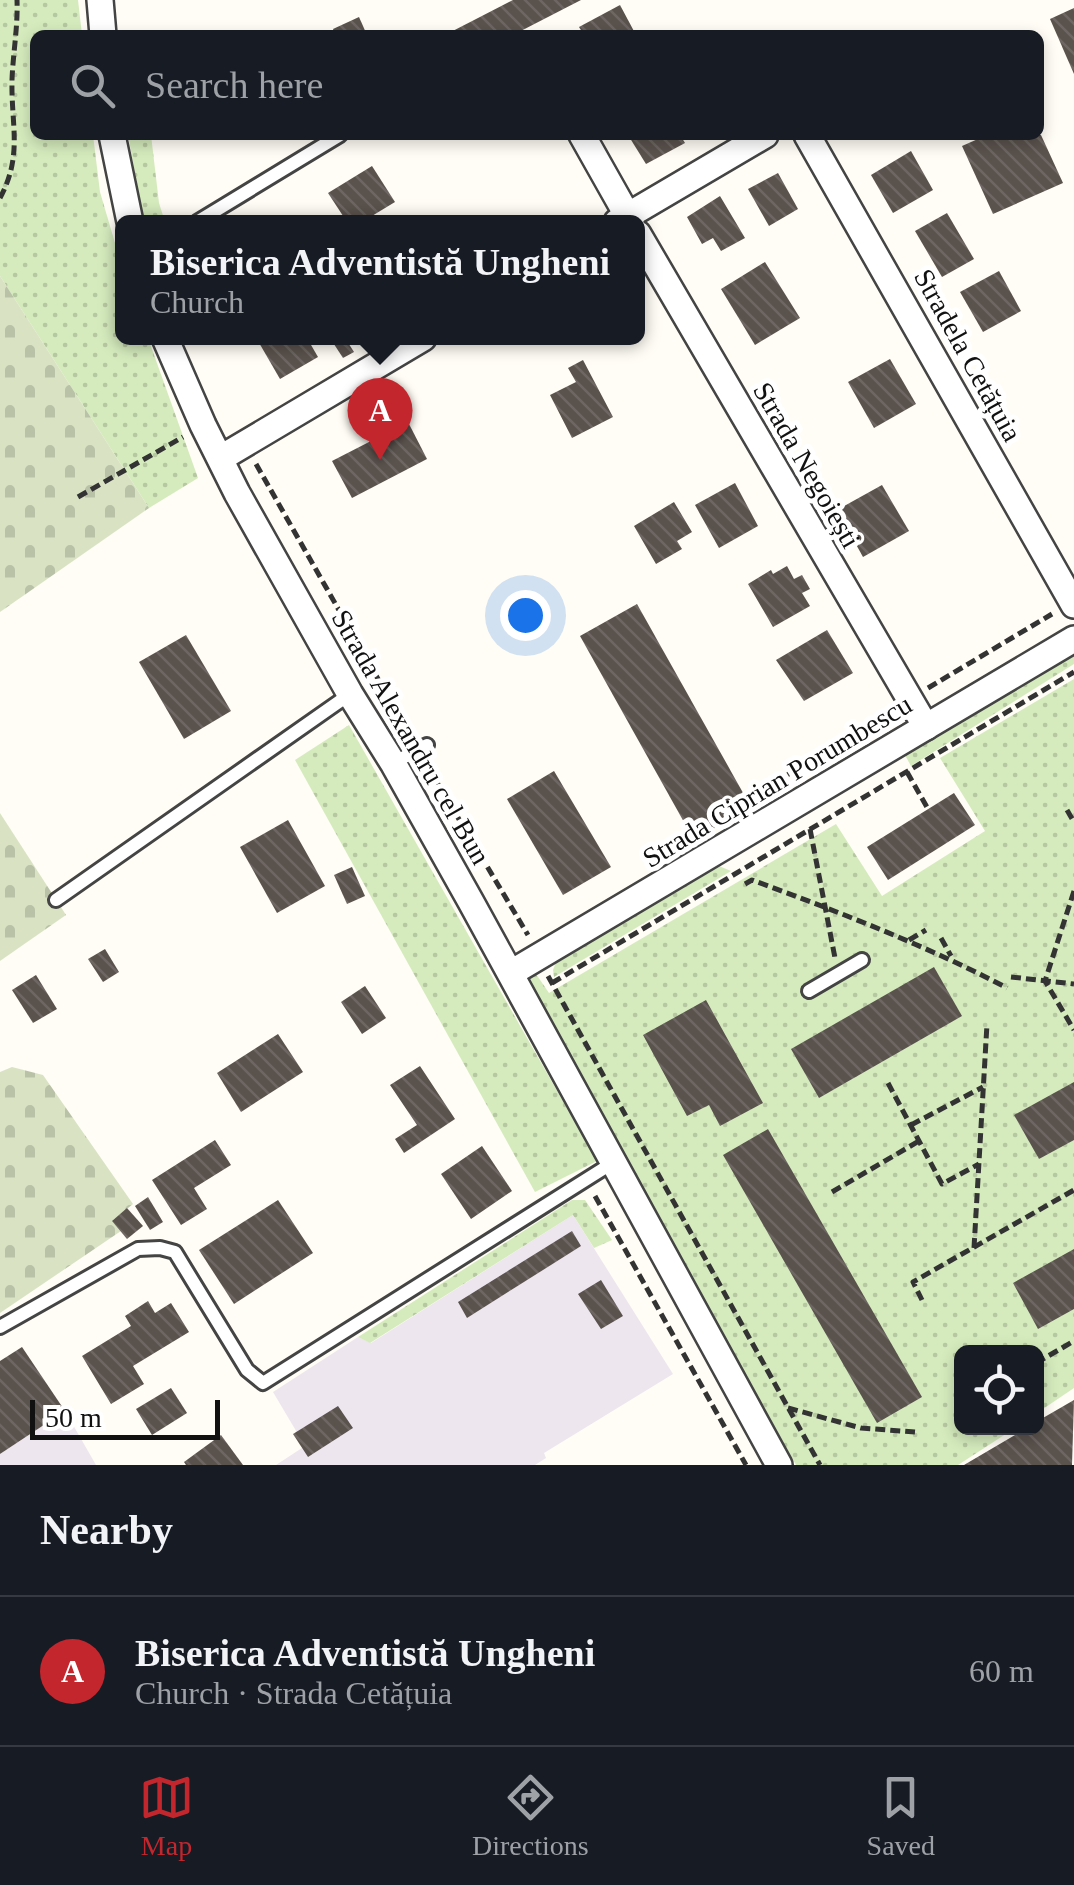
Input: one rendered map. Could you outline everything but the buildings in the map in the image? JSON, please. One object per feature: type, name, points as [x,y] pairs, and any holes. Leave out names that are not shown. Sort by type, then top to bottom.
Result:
[{"type":"street","points":[[100,0],[103,30]]},
{"type":"street","points":[[113,140],[129,215]]},
{"type":"street","name":"Strada Negoiești","points":[[585,140],[623,215]]},
{"type":"street","points":[[642,215],[757,140]]},
{"type":"street","name":"Stradela Cetățuia","points":[[812,140],[1074,605]]},
{"type":"street","name":"Strada Negoiești","points":[[645,253],[926,727]]},
{"type":"street","name":"Strada Alexandru cel Bun","points":[[168,345],[237,492],[511,973],[779,1465]]},
{"type":"street","points":[[221,458],[411,345]]},
{"type":"street","name":"Strada Ciprian Porumbescu","points":[[511,973],[1074,639]]},
{"type":"lane","points":[[209,215],[332,140]]},
{"type":"lane","points":[[56,900],[350,694]]},
{"type":"lane","points":[[394,763],[426,746]]},
{"type":"lane","points":[[808,992],[862,960]]},
{"type":"lane","points":[[0,1328],[115,1260],[138,1249],[160,1248],[175,1252],[248,1370],[263,1383],[614,1162]]},
{"type":"path","points":[[0,198],[15,154],[12,104],[17,0]]},
{"type":"path","points":[[78,497],[203,425]]},
{"type":"path","points":[[552,984],[1074,672]]},
{"type":"path","points":[[907,772],[928,809]]},
{"type":"path","points":[[1067,810],[1074,822]]},
{"type":"path","points":[[810,828],[838,974]]},
{"type":"path","points":[[745,884],[752,880],[909,940],[1007,988]]},
{"type":"path","points":[[1074,891],[1044,981],[1074,1030]]},
{"type":"path","points":[[909,940],[926,930]]},
{"type":"path","points":[[940,938],[952,959]]},
{"type":"path","points":[[1011,977],[1074,984]]},
{"type":"path","points":[[974,1248],[987,1024]]},
{"type":"path","points":[[888,1083],[942,1184],[979,1164]]},
{"type":"path","points":[[910,1125],[983,1087]]},
{"type":"path","points":[[832,1192],[919,1141]]},
{"type":"path","points":[[586,1180],[746,1465]]},
{"type":"path","points":[[922,1300],[913,1282],[1074,1190]]},
{"type":"path","points":[[1044,1359],[1074,1342]]},
{"type":"path","points":[[788,1408],[860,1428],[915,1432]]},
{"type":"shaded area","points":[[573,1215],[673,1374],[544,1453],[546,1458],[535,1465],[276,1465],[305,1446],[273,1392],[358,1337],[371,1343]]},
{"type":"shaded area","points":[[65,1411],[96,1465],[0,1465],[0,1454]]},
{"type":"green space","points":[[0,0],[78,0],[81,30],[30,30],[30,140],[94,140],[100,192],[115,243],[115,345],[150,345],[198,478],[149,508],[0,276]]},
{"type":"green space","points":[[129,140],[152,140],[163,215],[143,215]]},
{"type":"green space","points":[[0,276],[149,508],[0,612]]},
{"type":"green space","points":[[1074,652],[1074,664],[911,766],[905,755]]},
{"type":"green space","points":[[1074,679],[1074,1388],[1044,1408],[1044,1345],[954,1345],[954,1435],[1004,1435],[958,1465],[796,1465],[524,981],[536,974],[549,993],[836,824],[882,896],[985,831],[940,758]]},
{"type":"green space","points":[[349,725],[597,1161],[535,1192],[295,760]]},
{"type":"green space","points":[[0,813],[66,915],[0,961]]},
{"type":"green space","points":[[719,866],[731,871],[554,977],[556,962]]},
{"type":"green space","points":[[12,1067],[43,1075],[133,1204],[113,1220],[121,1231],[0,1313],[0,1072]]},
{"type":"green space","points":[[572,1200],[585,1200],[612,1240],[594,1248],[573,1215],[370,1343],[358,1337]]},
{"type":"place","name":"Biserica Adventistă Ungheni","points":[[380,460]]}]
